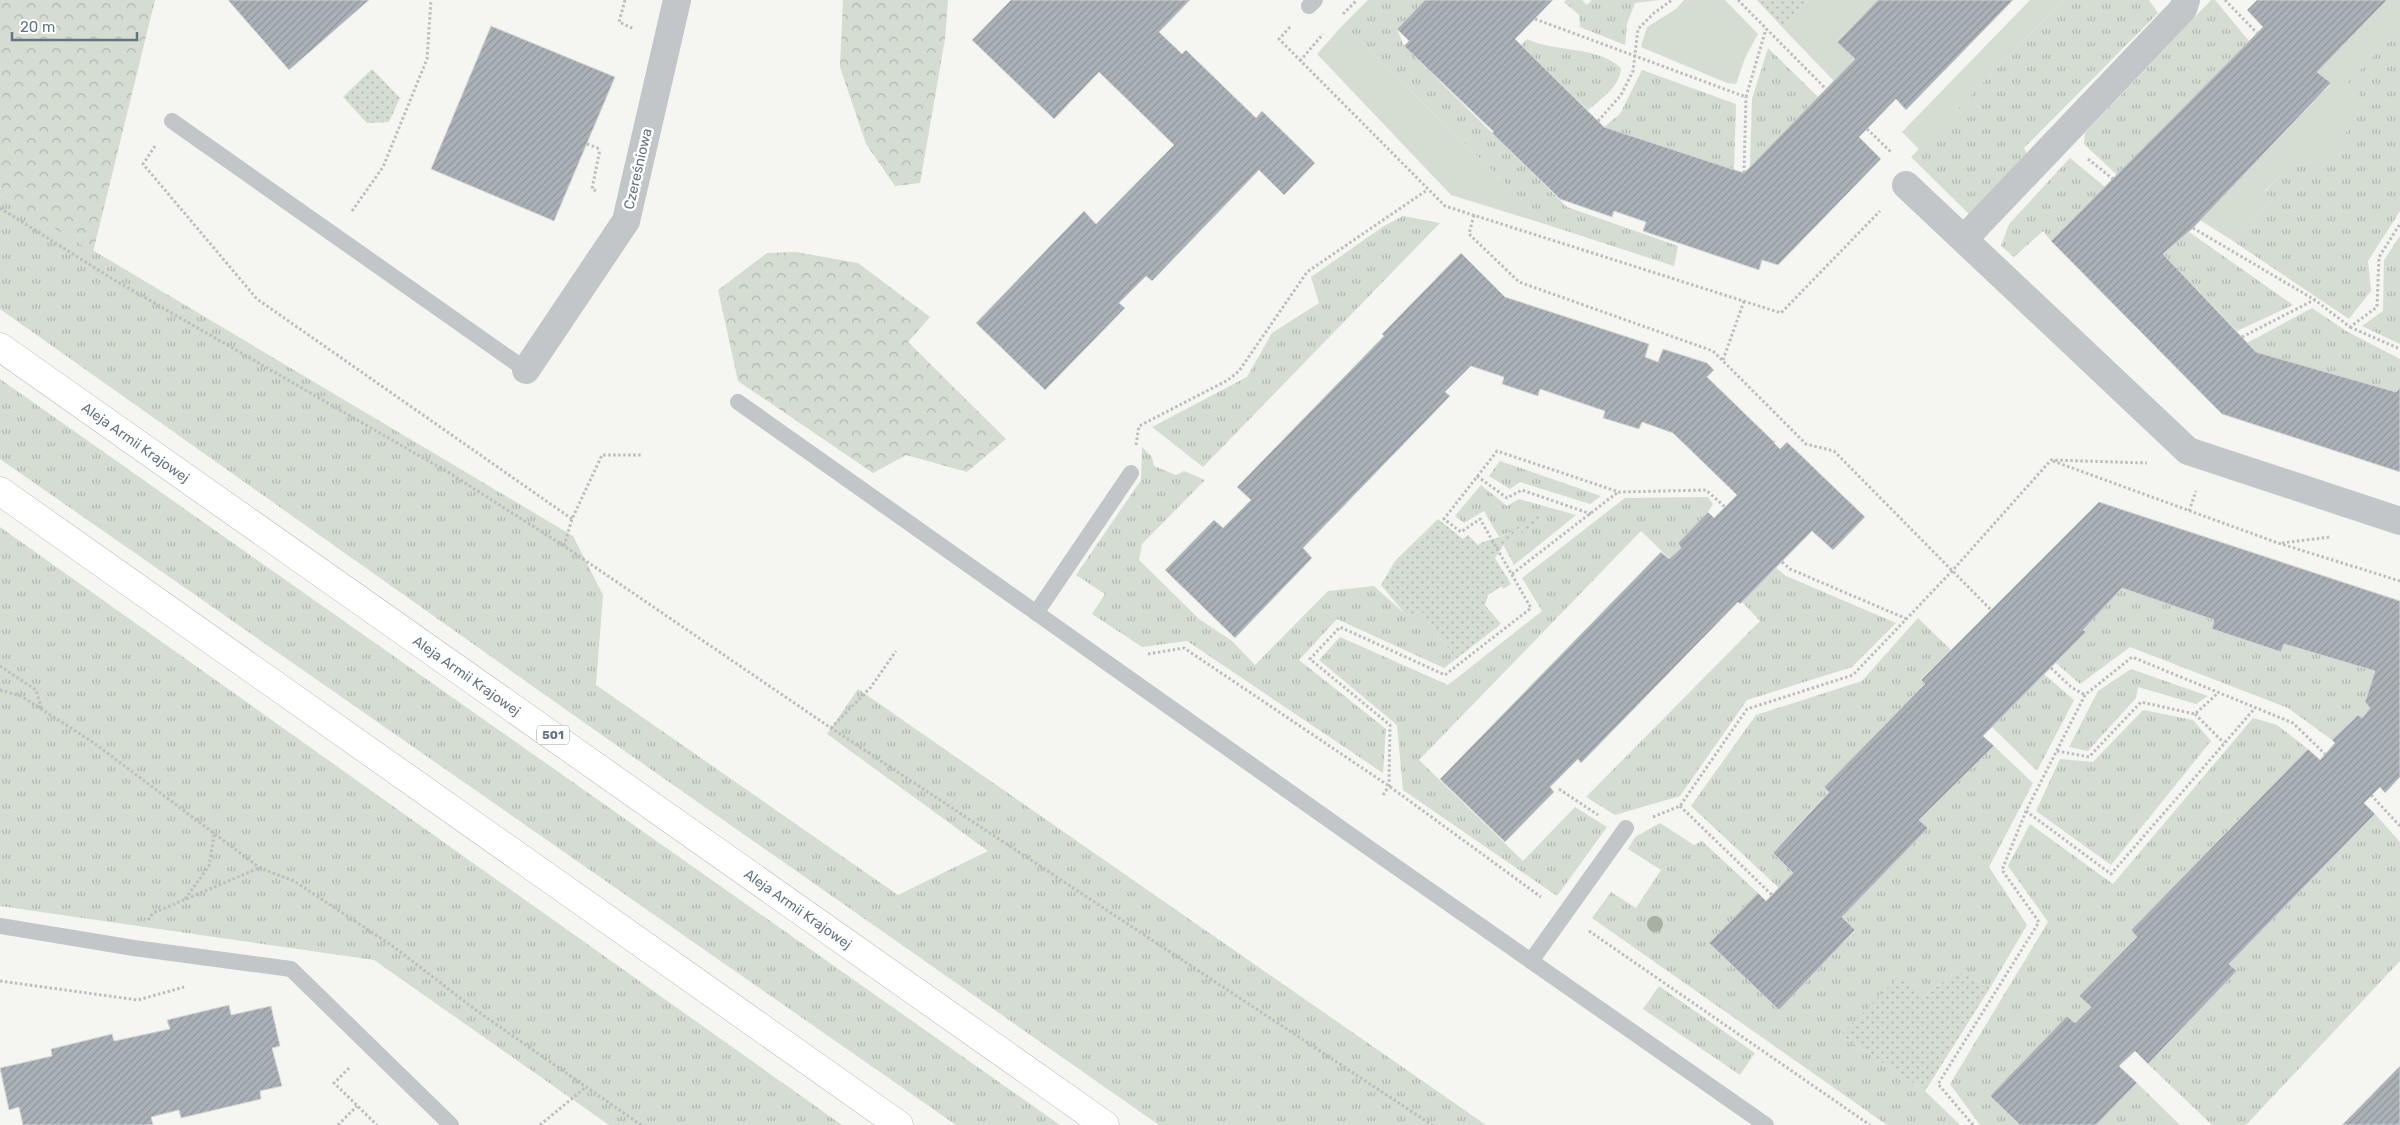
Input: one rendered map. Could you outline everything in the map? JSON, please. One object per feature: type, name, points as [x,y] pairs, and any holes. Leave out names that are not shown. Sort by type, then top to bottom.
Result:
[{"type":"main road","name":"Aleja Armii Krajowej","points":[[0,347],[1105,1125]]},
{"type":"main road","points":[[0,491],[900,1125]]},
{"type":"street","name":"Czereśniowa","points":[[526,370],[626,221],[677,0]]},
{"type":"street","points":[[1964,239],[2183,9],[2186,0]]},
{"type":"street","points":[[1906,185],[2188,451],[2400,521]]},
{"type":"lane","points":[[172,121],[526,370]]},
{"type":"lane","points":[[738,402],[1766,1125]]},
{"type":"lane","points":[[1036,613],[1131,473]]},
{"type":"lane","points":[[1531,961],[1625,830]]},
{"type":"lane","points":[[0,926],[134,948],[291,969],[450,1125]]},
{"type":"path","points":[[334,236],[383,167],[428,59],[431,0]]},
{"type":"path","points":[[1598,121],[1622,95],[1633,71],[1638,29],[1654,13],[1672,0]]},
{"type":"path","points":[[1738,0],[1826,89]]},
{"type":"path","points":[[2225,0],[2257,33]]},
{"type":"path","points":[[1535,19],[1746,97]]},
{"type":"path","points":[[1744,173],[1746,97],[1766,28]]},
{"type":"path","points":[[1300,61],[1445,206],[1781,313],[1906,185]]},
{"type":"path","points":[[172,121],[143,164],[257,299],[572,519]]},
{"type":"path","points":[[587,144],[606,151]]},
{"type":"path","points":[[1156,417],[1228,380],[1239,371],[1307,272],[1427,190]]},
{"type":"path","points":[[0,208],[120,283],[451,474],[564,546],[831,728],[1432,1125]]},
{"type":"path","points":[[1474,215],[1470,234],[1519,282],[1713,351],[1806,444],[1834,451],[1991,610]]},
{"type":"path","points":[[2350,327],[2377,307],[2379,257],[2400,224]]},
{"type":"path","points":[[2193,228],[2315,300],[2350,327],[2400,349]]},
{"type":"path","points":[[2242,336],[2315,300]]},
{"type":"path","points":[[1723,360],[1744,301]]},
{"type":"path","points":[[1383,795],[1389,786],[1390,725],[1310,659],[1340,627],[1446,676],[1531,608],[1480,519],[1461,532],[1444,519],[1497,451],[1619,492],[1706,490],[1725,507]]},
{"type":"path","points":[[2050,460],[2178,464],[2188,451]]},
{"type":"path","points":[[564,546],[572,519],[602,455],[642,455]]},
{"type":"path","points":[[1559,789],[1625,830],[1680,806],[1747,710],[1853,675],[1952,571],[2050,460]]},
{"type":"path","points":[[2050,460],[2278,544],[2400,582]]},
{"type":"path","points":[[1477,476],[1507,498],[1522,490],[1591,514]]},
{"type":"path","points":[[1512,574],[1619,492]]},
{"type":"path","points":[[2189,511],[2191,504]]},
{"type":"path","points":[[2278,544],[2314,539]]},
{"type":"path","points":[[1782,562],[1790,569],[1907,618]]},
{"type":"path","points":[[1142,656],[1184,648],[1389,786],[1565,914],[1870,1125]]},
{"type":"path","points":[[831,728],[870,687],[896,651]]},
{"type":"path","points":[[1974,1125],[1938,1084],[2039,922],[2002,870],[2026,811],[2085,695],[2132,657],[2293,722],[2325,754]]},
{"type":"path","points":[[0,666],[36,690],[43,710]]},
{"type":"path","points":[[2051,668],[2071,687],[2085,695]]},
{"type":"path","points":[[0,690],[21,696],[94,743],[260,868],[294,881],[386,942],[477,1011],[642,1125]]},
{"type":"path","points":[[2195,714],[2218,693]]},
{"type":"path","points":[[2056,751],[2089,757],[2140,702],[2195,714],[2224,743]]},
{"type":"path","points":[[2026,811],[2111,874],[2255,708]]},
{"type":"path","points":[[2371,795],[2400,826]]},
{"type":"path","points":[[1680,806],[1772,894]]},
{"type":"path","points":[[184,900],[208,866],[214,835]]},
{"type":"path","points":[[134,948],[153,913],[260,868]]},
{"type":"path","points":[[0,981],[138,1000],[190,986]]},
{"type":"path","points":[[354,1063],[334,1083],[377,1125]]},
{"type":"path","points":[[540,1125],[586,1087]]},
{"type":"path","points":[[338,1125],[357,1106]]},
{"type":"green space","points":[[0,0],[155,0],[93,252],[0,195]]},
{"type":"green space","points":[[843,0],[948,0],[945,39],[920,183],[895,186],[866,144],[840,67]]},
{"type":"green space","points":[[1368,0],[1425,0],[1397,29],[1404,46],[1567,207],[1678,246],[1674,266],[1548,225],[1343,25]]},
{"type":"green space","points":[[1566,0],[1582,0],[1587,5],[1592,0],[1660,0],[1635,3],[1627,24],[1625,45],[1580,27],[1579,15],[1564,2]]},
{"type":"green space","points":[[1684,0],[1725,0],[1758,34],[1745,58],[1736,84],[1727,83],[1641,47],[1647,27],[1676,9]]},
{"type":"green space","points":[[1757,0],[1808,0],[1782,27]]},
{"type":"green space","points":[[1808,0],[1878,0],[1837,41],[1855,59],[1834,81],[1782,27]]},
{"type":"green space","points":[[2030,0],[2063,0],[1919,149],[1902,132]]},
{"type":"green space","points":[[2063,0],[2149,0],[2158,13],[2024,148],[2029,158],[1971,216],[1911,157]]},
{"type":"green space","points":[[2211,0],[2215,0],[2249,41],[2117,175],[2084,144],[2085,133]]},
{"type":"green space","points":[[2387,0],[2400,0],[2400,30],[2348,82],[2359,94],[2360,111],[2325,165],[2290,166],[2265,191],[2272,200],[2230,239],[2200,220],[2331,84],[2317,72]]},
{"type":"green space","points":[[1343,25],[1548,225],[1451,195],[1317,54]]},
{"type":"green space","points":[[2400,30],[2400,211],[2368,261],[2371,291],[2349,319],[2230,239],[2272,200],[2265,192],[2289,166],[2325,164],[2360,111],[2347,82]]},
{"type":"green space","points":[[1527,39],[1550,46],[1588,52],[1600,56],[1621,68],[1620,75],[1614,87],[1588,110],[1521,45]]},
{"type":"green space","points":[[1768,48],[1818,97],[1750,167],[1752,99]]},
{"type":"green space","points":[[372,69],[400,98],[389,122],[367,123],[343,97]]},
{"type":"green space","points":[[1642,70],[1736,104],[1734,170],[1604,127],[1620,114]]},
{"type":"green space","points":[[2070,158],[2105,187],[2051,241],[2043,231],[2014,257],[2001,246],[2009,224]]},
{"type":"green space","points":[[0,195],[573,536],[603,595],[596,685],[898,895],[988,851],[827,734],[858,689],[1486,1125],[1159,1125],[589,726],[0,309]]},
{"type":"green space","points":[[1403,216],[1440,223],[1203,467],[1152,427],[1247,377],[1272,333],[1319,303],[1311,277],[1384,226]]},
{"type":"green space","points":[[2189,232],[2293,305],[2237,331],[2163,254]]},
{"type":"green space","points":[[2400,236],[2400,344],[2362,326],[2383,311],[2384,260]]},
{"type":"green space","points":[[796,252],[858,263],[930,317],[908,342],[1006,439],[967,472],[906,455],[873,473],[738,381],[718,290],[767,253]]},
{"type":"green space","points":[[2312,308],[2346,331],[2400,359],[2400,388],[2396,392],[2256,352],[2247,343]]},
{"type":"green space","points":[[0,379],[1060,1125],[956,1125],[0,459]]},
{"type":"green space","points":[[1142,447],[1152,457],[1154,466],[1176,475],[1184,471],[1205,480],[1142,544],[1139,560],[1199,619],[1232,641],[1255,665],[1328,591],[1374,586],[1405,614],[1412,615],[1421,611],[1456,659],[1444,668],[1337,619],[1299,660],[1386,729],[1383,773],[1187,641],[1142,647],[1092,614],[1105,594],[1076,575],[1141,480]]},
{"type":"green space","points":[[1500,461],[1601,496],[1590,504],[1520,482],[1510,489],[1489,476]]},
{"type":"green space","points":[[1481,485],[1507,506],[1519,499],[1576,515],[1514,565],[1504,546],[1505,543],[1539,523],[1542,517],[1499,537],[1484,511],[1464,523],[1455,516]]},
{"type":"green space","points":[[1708,497],[1713,504],[1708,512],[1678,543],[1681,548],[1670,559],[1641,531],[1419,760],[1523,861],[1575,807],[1607,827],[1557,896],[1403,790],[1397,725],[1319,660],[1340,637],[1448,685],[1542,611],[1522,578],[1625,498]]},
{"type":"green space","points":[[1542,516],[1539,523],[1505,543],[1495,558],[1511,584],[1503,589],[1502,586],[1488,595],[1485,605],[1501,624],[1456,659],[1421,611],[1412,615],[1405,614],[1381,585],[1395,561],[1438,519],[1463,539],[1468,535],[1478,545],[1505,535],[1531,519]]},
{"type":"green space","points":[[0,527],[842,1125],[609,1125],[374,960],[0,906]]},
{"type":"green space","points":[[1776,568],[1786,576],[1896,623],[1852,667],[1747,700],[1680,796],[1615,815],[1586,797],[1760,621],[1742,602]]},
{"type":"green space","points":[[2122,588],[2214,620],[2212,629],[2280,652],[2284,644],[2375,671],[2365,702],[2370,708],[2362,718],[2358,715],[2332,740],[2288,708],[2130,647],[2080,684],[2056,663],[2085,632],[2083,630]]},
{"type":"green space","points":[[1918,618],[1951,650],[1921,679],[1925,684],[1773,853],[1793,873],[1779,888],[1691,806],[1756,715],[1862,681]]},
{"type":"green space","points":[[2131,669],[2208,696],[2196,704],[2138,687],[2136,698],[2088,751],[2069,747],[2098,691]]},
{"type":"green space","points":[[2044,674],[2074,700],[2037,771],[1992,727]]},
{"type":"green space","points":[[2143,710],[2193,720],[2211,741],[2111,865],[2036,811],[2060,759],[2093,762]]},
{"type":"green space","points":[[2253,718],[2277,725],[2308,749],[2131,930],[2137,937],[2079,996],[2091,1007],[2075,1023],[2067,1016],[1991,1096],[2020,1125],[1980,1125],[1950,1084],[2048,922],[2008,866],[2030,824],[2113,884]]},
{"type":"green space","points":[[1994,746],[2033,783],[1989,867],[2027,925],[1990,988],[1958,971],[1925,995],[1841,1035],[1925,1091],[1960,1125],[1887,1125],[1592,918],[1611,892],[1636,908],[1661,870],[1628,849],[1635,837],[1660,823],[1694,845],[1702,841],[1758,893],[1709,943],[1779,1009],[1855,931],[1842,917],[1928,828],[1919,820]]},
{"type":"green space","points":[[2375,814],[2400,842],[2400,961],[2246,1125],[2212,1125],[2148,1064],[2236,971],[2229,964]]},
{"type":"green space","points":[[1958,971],[1990,988],[1925,1091],[1841,1035],[1897,978],[1925,995]]},
{"type":"green space","points":[[1659,986],[1755,1053],[1740,1075],[1643,1009]]},
{"type":"green space","points":[[2137,1083],[2180,1125],[2096,1125]]},
{"type":"building","points":[[228,0],[369,0],[289,70]]},
{"type":"building","points":[[1011,0],[1190,0],[1159,32],[1182,54],[1186,50],[1256,118],[1262,111],[1315,163],[1284,195],[1259,170],[1152,281],[1146,276],[1119,303],[1125,308],[1045,390],[976,323],[1084,211],[1096,224],[1174,145],[1099,72],[1054,119],[972,40]]},
{"type":"building","points":[[1425,0],[1553,0],[1515,39],[1604,127],[1744,173],[1855,59],[1837,42],[1878,0],[2013,0],[1906,110],[1896,99],[1859,137],[1881,159],[1778,265],[1762,260],[1759,270],[1643,231],[1646,222],[1614,211],[1612,217],[1560,199],[1492,133],[1494,132],[1404,46],[1409,41],[1397,29]]},
{"type":"building","points":[[2257,0],[2387,0],[2317,72],[2331,83],[2193,228],[2163,254],[2256,352],[2396,392],[2400,388],[2400,472],[2222,414],[2051,241],[2263,27],[2247,10]]},
{"type":"building","points":[[491,26],[615,77],[554,221],[431,169]]},
{"type":"building","points":[[1461,253],[1505,297],[1649,344],[1645,357],[1658,362],[1663,349],[1707,363],[1714,370],[1707,377],[1775,441],[1774,443],[1780,449],[1787,442],[1865,517],[1833,550],[1812,531],[1740,604],[1738,602],[1581,763],[1578,759],[1550,787],[1554,792],[1505,842],[1440,779],[1661,552],[1669,559],[1681,548],[1678,543],[1708,512],[1714,518],[1737,495],[1673,433],[1642,422],[1639,429],[1603,418],[1605,411],[1540,389],[1538,396],[1502,384],[1504,377],[1471,366],[1445,392],[1450,396],[1303,548],[1312,558],[1235,638],[1165,570],[1214,520],[1223,528],[1251,500],[1237,487],[1384,336],[1382,334]]},
{"type":"building","points":[[2099,502],[2400,601],[2400,777],[2385,793],[2380,787],[2364,803],[2375,814],[2229,964],[2237,971],[2148,1064],[2135,1051],[2119,1066],[2137,1083],[2096,1125],[2020,1125],[1990,1096],[2067,1016],[2075,1023],[2091,1007],[2079,996],[2137,937],[2131,930],[2308,749],[2320,760],[2335,743],[2332,740],[2358,715],[2362,718],[2370,708],[2365,702],[2375,671],[2284,644],[2281,652],[2212,629],[2214,620],[2122,588],[2083,630],[2086,632],[1983,736],[1994,746],[1919,820],[1928,828],[1842,917],[1855,930],[1779,1010],[1709,943],[1758,893],[1766,901],[1793,873],[1773,853],[1829,792],[1824,787],[1925,684],[1921,680]]},
{"type":"building","points":[[229,1005],[231,1015],[271,1006],[280,1046],[272,1048],[282,1086],[260,1091],[261,1099],[181,1118],[179,1110],[151,1117],[153,1124],[149,1125],[23,1125],[19,1107],[9,1110],[0,1068],[52,1056],[51,1049],[112,1034],[114,1041],[170,1029],[167,1020]]},
{"type":"building","points":[[2400,1066],[2400,1125],[2342,1125]]}]
